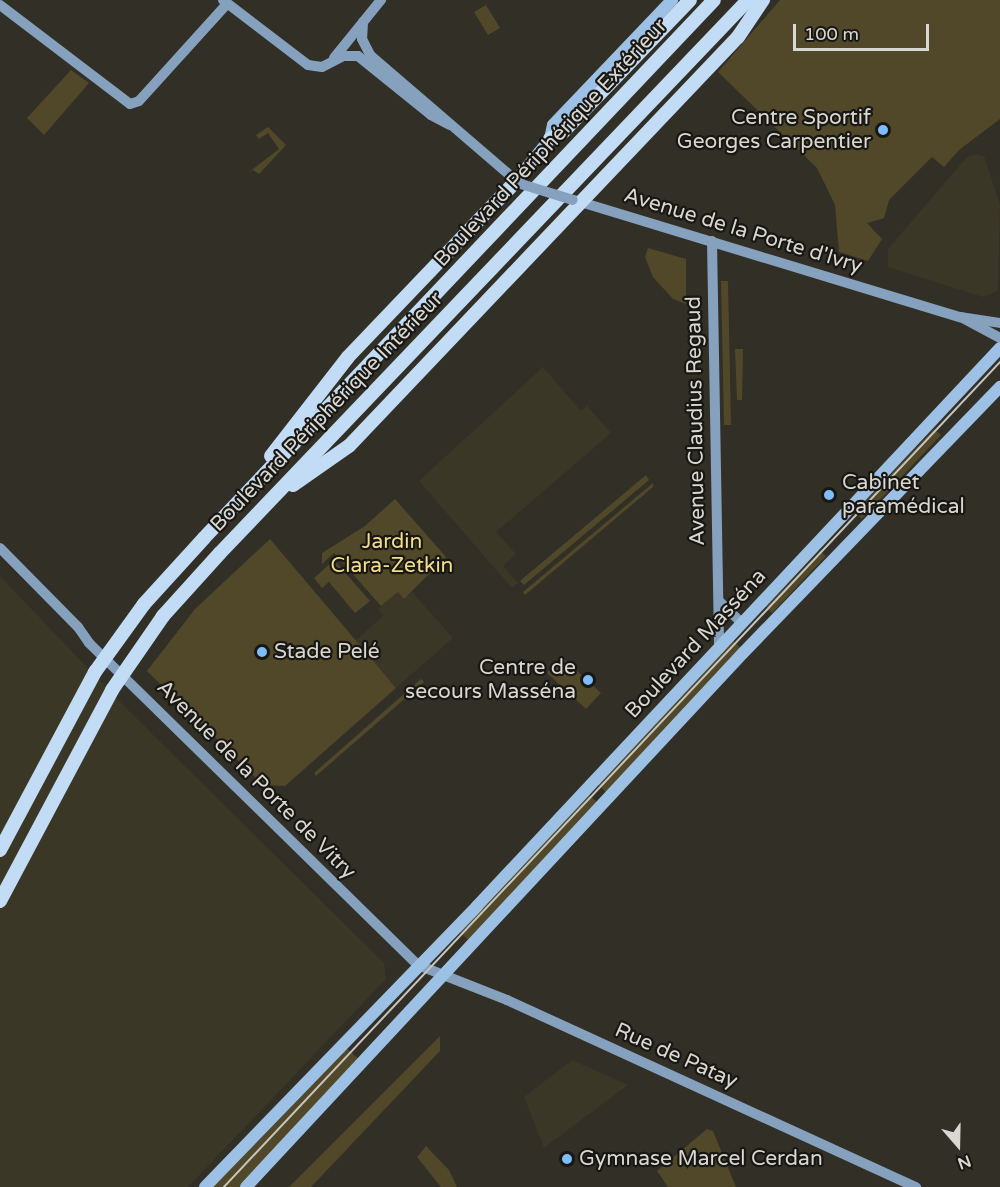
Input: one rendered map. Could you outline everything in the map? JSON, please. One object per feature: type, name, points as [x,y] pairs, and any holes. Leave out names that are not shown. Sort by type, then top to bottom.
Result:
[{"type":"highway","points":[[550,139],[563,132],[690,0]]},
{"type":"highway","name":"Boulevard Périphérique Extérieur","points":[[0,850],[80,698],[114,643],[242,496],[714,0]]},
{"type":"highway","name":"Boulevard Périphérique Intérieur","points":[[0,901],[112,690],[163,616],[267,503],[748,0]]},
{"type":"highway","points":[[267,503],[349,446],[577,201],[738,37],[763,0]]},
{"type":"highway","points":[[242,496],[348,357],[518,183]]},
{"type":"main road","points":[[332,61],[381,0]]},
{"type":"main road","points":[[363,22],[362,39],[368,52],[518,183],[550,139],[553,125],[672,0]]},
{"type":"main road","points":[[0,5],[130,104],[139,101],[225,2],[308,65],[318,67],[349,54],[358,56],[431,115],[450,124]]},
{"type":"main road","name":"Avenue de la Porte d'Ivry","points":[[518,183],[960,317],[1000,323]]},
{"type":"main road","name":"Avenue Claudius Regaud","points":[[712,241],[719,649]]},
{"type":"main road","name":"Avenue de la Porte d'Ivry","points":[[960,317],[1000,338]]},
{"type":"main road","name":"Boulevard Masséna","points":[[206,1187],[719,649],[1000,348]]},
{"type":"main road","name":"Boulevard Masséna","points":[[246,1187],[433,990],[444,973],[758,638],[1000,387]]},
{"type":"main road","name":"Avenue de la Porte de Vitry","points":[[0,548],[74,623],[89,643],[418,965]]},
{"type":"main road","points":[[719,601],[758,638]]},
{"type":"main road","name":"Rue de Patay","points":[[418,965],[444,973],[495,995],[916,1187]]},
{"type":"shaded area","points":[[976,154],[984,156],[1000,205],[998,291],[983,297],[888,267],[888,249],[967,157]]},
{"type":"shaded area","points":[[543,367],[581,411],[587,406],[611,433],[496,532],[516,554],[503,566],[518,583],[512,588],[419,481]]},
{"type":"shaded area","points":[[0,576],[124,706],[384,963],[386,979],[188,1187],[0,1187]]},
{"type":"shaded area","points":[[398,592],[404,598],[412,592],[453,638],[396,688],[355,641],[383,616],[378,609]]},
{"type":"shaded area","points":[[572,1060],[628,1085],[544,1148],[524,1097]]},
{"type":"green space","name":"Centre Sportif Georges Carpentier","points":[[780,0],[1000,0],[1000,119],[959,150],[944,167],[932,157],[889,200],[884,218],[867,223],[882,239],[868,261],[839,252],[835,205],[817,168],[718,72]]},
{"type":"green space","points":[[486,5],[500,28],[488,35],[474,12]]},
{"type":"green space","points":[[71,70],[89,83],[44,135],[27,118]]},
{"type":"green space","points":[[268,127],[286,145],[259,174],[253,170],[248,173],[279,149],[268,133],[259,139],[256,135]]},
{"type":"green space","points":[[648,248],[686,259],[686,304],[673,299],[653,277],[645,257]]},
{"type":"green space","points":[[721,281],[728,281],[731,425],[724,425]]},
{"type":"green space","points":[[735,349],[743,349],[742,400],[737,400]]},
{"type":"green space","points":[[934,429],[941,435],[862,519],[855,512]]},
{"type":"green space","points":[[646,475],[649,480],[524,585],[520,581]]},
{"type":"green space","points":[[653,483],[653,487],[525,595],[523,592]]},
{"type":"green space","name":"Jardin Clara-Zetkin","points":[[395,499],[446,557],[404,599],[398,592],[381,606],[334,553],[322,564],[322,553],[365,526]]},
{"type":"green space","name":"Stade Pelé","points":[[270,539],[396,688],[285,786],[263,785],[147,671],[195,609]]},
{"type":"green space","points":[[820,551],[826,556],[772,613],[766,607]]},
{"type":"green space","points":[[334,560],[370,601],[355,613],[329,582],[322,588],[314,578]]},
{"type":"green space","points":[[732,640],[741,648],[606,792],[597,784]]},
{"type":"green space","points":[[562,657],[601,693],[586,709],[547,673]]},
{"type":"green space","points":[[421,679],[424,682],[316,776],[314,773]]},
{"type":"green space","points":[[588,794],[597,802],[468,940],[459,931]]},
{"type":"green space","points":[[440,1036],[440,1051],[311,1187],[289,1187]]},
{"type":"green space","points":[[345,1047],[360,1060],[240,1187],[211,1187]]},
{"type":"green space","points":[[707,1129],[713,1131],[736,1187],[668,1187],[657,1171]]},
{"type":"green space","points":[[426,1146],[449,1170],[457,1187],[441,1187],[417,1157]]},
{"type":"tram line","points":[[224,1187],[1000,362]]},
{"type":"place","name":"Centre Sportif Georges Carpentier","points":[[883,130]]},
{"type":"place","name":"Cabinet paramédical","points":[[829,495]]},
{"type":"place","name":"Stade Pelé","points":[[262,652]]},
{"type":"place","name":"Centre de secours Masséna","points":[[588,680]]},
{"type":"place","name":"Gymnase Marcel Cerdan","points":[[567,1159]]}]
